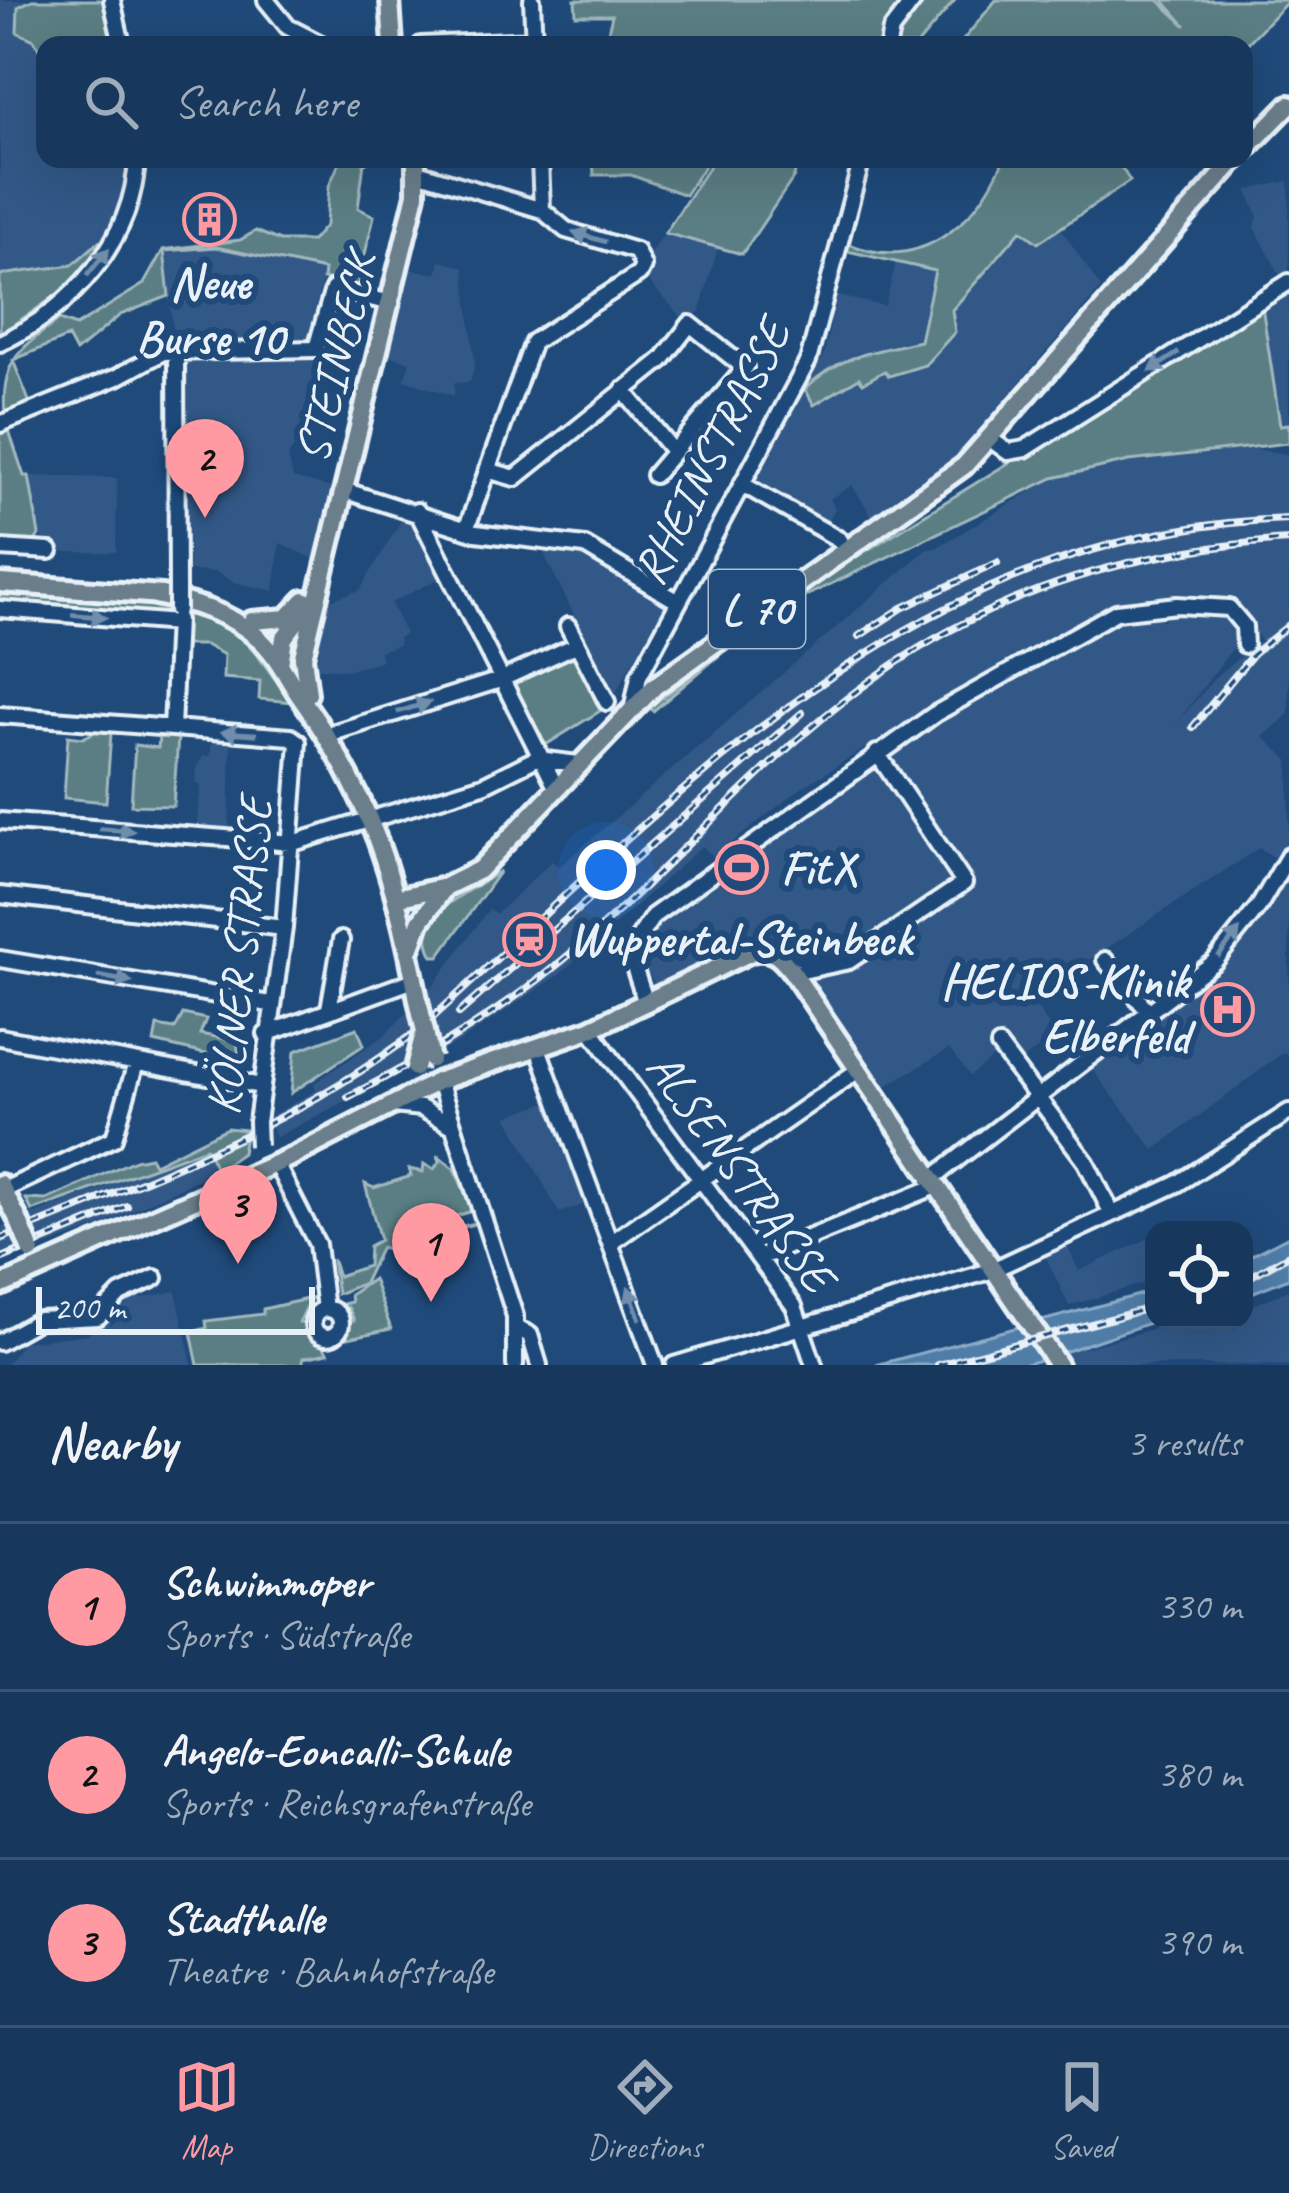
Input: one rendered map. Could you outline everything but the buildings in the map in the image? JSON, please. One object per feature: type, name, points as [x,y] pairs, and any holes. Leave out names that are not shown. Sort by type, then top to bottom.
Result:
[{"type":"main road","points":[[390,0],[392,36]]},
{"type":"main road","points":[[1253,142],[1289,105]]},
{"type":"main road","name":"STEINBECK","points":[[321,574],[391,303],[416,168]]},
{"type":"main road","name":"L 70","points":[[396,898],[445,887],[493,859],[633,706],[708,644],[938,490],[1229,168]]},
{"type":"main road","points":[[308,694],[303,657],[321,574]]},
{"type":"main road","points":[[256,630],[287,618],[321,574]]},
{"type":"main road","points":[[280,657],[302,621],[321,574]]},
{"type":"main road","points":[[0,583],[155,595],[214,610],[256,630],[280,657],[308,694],[371,820],[396,898],[425,1030],[423,1063],[398,1101]]},
{"type":"main road","points":[[280,657],[314,617]]},
{"type":"main road","points":[[280,657],[324,727]]},
{"type":"main road","points":[[408,953],[420,922],[445,887]]},
{"type":"main road","points":[[0,1286],[271,1166],[439,1081],[590,1029],[751,952],[766,950],[787,966],[1055,1361]]},
{"type":"main road","points":[[423,1063],[439,1081]]},
{"type":"main road","points":[[2,1187],[39,1270]]},
{"type":"street","points":[[112,0],[120,36]]},
{"type":"street","points":[[266,0],[288,28],[304,36]]},
{"type":"street","points":[[532,0],[534,36]]},
{"type":"street","points":[[890,36],[914,0]]},
{"type":"street","points":[[0,354],[7,340],[71,292],[105,256],[129,209],[136,168]]},
{"type":"street","points":[[422,168],[542,210],[566,230],[636,251],[643,266],[639,274],[533,342],[466,530]]},
{"type":"street","points":[[540,168],[542,210]]},
{"type":"street","name":"RHEINSTRASSE","points":[[633,706],[639,676],[816,341],[860,168]]},
{"type":"street","points":[[989,438],[1008,452],[1024,449],[1289,282]]},
{"type":"street","points":[[0,424],[117,377],[152,355],[316,349],[333,289],[391,303]]},
{"type":"street","points":[[487,470],[515,478],[662,360],[690,324],[745,368],[654,475]]},
{"type":"street","points":[[0,715],[172,728],[177,616],[176,352]]},
{"type":"street","points":[[623,389],[673,452]]},
{"type":"street","points":[[742,484],[840,540],[845,550]]},
{"type":"street","points":[[343,490],[466,530],[585,546],[677,601]]},
{"type":"street","points":[[417,511],[557,789]]},
{"type":"street","points":[[0,548],[50,550]]},
{"type":"street","points":[[646,1003],[630,963],[639,931],[878,753],[969,693],[1116,612],[1177,605],[1229,608],[1244,626],[1245,645]]},
{"type":"street","points":[[0,609],[177,616]]},
{"type":"street","points":[[568,626],[607,703]]},
{"type":"street","points":[[324,727],[500,680],[576,645]]},
{"type":"street","name":"KÖLNER STRASSE","points":[[172,728],[291,737],[300,750],[284,928],[266,1034],[258,1146],[317,1244],[325,1309]]},
{"type":"street","points":[[787,966],[859,954],[964,883],[878,753]]},
{"type":"street","points":[[0,821],[292,843],[483,785],[538,759],[578,764]]},
{"type":"street","points":[[759,1258],[932,1183],[1214,962],[1259,906],[1289,855]]},
{"type":"street","points":[[0,896],[284,928]]},
{"type":"street","points":[[329,1009],[341,940]]},
{"type":"street","points":[[0,959],[270,1004]]},
{"type":"street","points":[[1105,960],[1149,1012]]},
{"type":"street","points":[[266,1034],[414,980]]},
{"type":"street","name":"ALSENSTRASSE","points":[[590,1029],[805,1326],[814,1365]]},
{"type":"street","points":[[0,1037],[261,1086]]},
{"type":"street","points":[[999,1046],[1086,1162],[1112,1214]]},
{"type":"street","points":[[538,1048],[655,1365]]},
{"type":"street","points":[[2,1187],[114,1138],[136,1063]]},
{"type":"street","points":[[612,1242],[857,1071]]},
{"type":"street","points":[[439,1081],[517,1328],[515,1365]]},
{"type":"street","points":[[398,1101],[454,1127]]},
{"type":"street","points":[[674,1365],[990,1270],[1177,1184],[1289,1112]]},
{"type":"street","points":[[0,1342],[39,1320],[98,1317],[130,1288],[155,1278]]},
{"type":"street","points":[[517,1328],[530,1335],[539,1365]]},
{"type":"shaded area","points":[[0,0],[96,0],[55,36],[36,36],[36,168],[148,168],[100,241],[72,265],[0,275]]},
{"type":"shaded area","points":[[1289,181],[1289,274],[1280,275],[1255,228],[1258,216],[1247,190]]},
{"type":"shaded area","points":[[1060,227],[1101,288],[938,476],[873,518],[852,485],[830,499],[835,509],[828,521],[754,480],[824,354],[837,296],[885,306],[896,262],[935,270],[920,341],[856,354],[811,382],[884,370],[889,376],[1021,230],[1038,243]]},
{"type":"shaded area","points":[[665,233],[718,247],[700,311],[687,323],[647,280],[649,255]]},
{"type":"shaded area","points":[[216,247],[325,270],[307,342],[175,343],[163,251]]},
{"type":"shaded area","points":[[440,261],[464,267],[475,364],[470,382],[454,383],[454,396],[404,380],[410,362],[389,355],[410,269],[437,274]]},
{"type":"shaded area","points":[[1289,292],[1289,424],[1281,426],[1262,307]]},
{"type":"shaded area","points":[[325,359],[301,449],[294,447],[288,456],[293,478],[332,488],[314,559],[280,543],[274,591],[233,582],[216,572],[189,571],[187,360]]},
{"type":"shaded area","points":[[1253,449],[1289,454],[1289,714],[1263,737],[1289,760],[1289,839],[1277,859],[1259,848],[1030,999],[1056,1035],[1020,1062],[1008,1046],[970,1076],[949,1049],[881,1089],[813,991],[813,981],[854,962],[852,948],[832,948],[801,933],[755,938],[655,985],[636,949],[660,918],[918,732],[1117,618],[1155,613],[1163,621],[1178,610],[1224,613],[1238,628],[1235,645],[1175,725],[1218,674],[1261,641],[1237,601],[1170,598],[1115,606],[1011,657],[800,789],[714,857],[702,846],[560,974],[461,1041],[276,1137],[267,1118],[317,1090],[313,1084],[385,1035],[434,985],[489,909],[496,914],[552,861],[559,867],[927,549],[1053,478],[1129,461]]},
{"type":"shaded area","points":[[29,476],[117,478],[116,552],[52,552],[51,543],[39,535]]},
{"type":"shaded area","points":[[405,514],[440,578],[391,603],[405,634],[398,638],[399,645],[380,651],[382,660],[351,670],[316,668],[327,601],[360,590]]},
{"type":"shaded area","points":[[545,546],[582,549],[666,602],[614,696],[542,550]]},
{"type":"shaded area","points":[[212,740],[231,741],[229,833],[196,830],[201,785],[196,783],[197,767],[203,756],[210,756]]},
{"type":"shaded area","name":"HELIOS-Klinik Elberfeld","points":[[1289,870],[1289,1057],[1284,1052],[1154,1150],[1092,1069],[1219,967]]},
{"type":"shaded area","points":[[550,1101],[588,1203],[559,1213],[507,1116]]},
{"type":"shaded area","points":[[207,1148],[217,1170],[98,1227],[0,1263],[0,1227]]},
{"type":"shaded area","points":[[1289,1236],[1289,1278],[1253,1292],[1253,1254]]},
{"type":"shaded area","points":[[1145,1240],[1145,1283],[1069,1306],[1045,1255],[1067,1245],[1079,1271]]},
{"type":"shaded area","points":[[1289,1290],[1289,1365],[1073,1365],[1063,1354],[1152,1329],[1253,1329],[1253,1305]]},
{"type":"shaded area","points":[[176,1291],[192,1365],[6,1365],[23,1342],[88,1334],[133,1300]]},
{"type":"shaded area","points":[[1145,1293],[1145,1324],[1041,1360],[1021,1365],[876,1365]]},
{"type":"green space","points":[[32,0],[108,0],[116,36],[36,36],[36,43],[17,32],[18,7]]},
{"type":"green space","points":[[575,0],[955,0],[925,36],[607,36],[612,15],[576,15]]},
{"type":"green space","points":[[996,0],[1158,0],[1186,26],[1163,0],[1289,0],[1253,38],[966,36]]},
{"type":"green space","points":[[337,168],[363,168],[358,208],[374,216],[357,288],[323,279],[324,270],[216,247],[164,251],[169,296],[120,315],[76,352],[68,337],[15,359],[59,320],[76,326],[144,284],[163,250],[240,240],[256,231],[280,241],[312,241],[326,225],[329,186]]},
{"type":"green space","points":[[594,168],[703,168],[685,195],[631,175],[594,175]]},
{"type":"green space","points":[[708,168],[796,168],[742,254],[665,233]]},
{"type":"green space","points":[[1000,168],[1122,168],[1130,181],[1038,243],[1021,230],[952,310],[955,332],[925,365],[889,376],[884,371],[863,383],[859,378],[814,405],[805,389],[831,369],[858,356],[920,341],[935,271],[847,251],[849,244],[875,251],[921,248],[961,223]]},
{"type":"green space","points":[[100,241],[71,283],[0,333],[0,275],[72,265]]},
{"type":"green space","points":[[1262,306],[1280,425],[1289,424],[1289,443],[1129,461],[1053,478],[806,596],[722,653],[653,711],[650,707],[803,590]]},
{"type":"green space","points":[[14,362],[31,406],[5,414],[6,381]]},
{"type":"green space","points":[[9,431],[24,476],[29,476],[39,535],[32,545],[0,543],[0,434]]},
{"type":"green space","points":[[0,592],[169,606],[169,612],[165,617],[0,604]]},
{"type":"green space","points":[[186,609],[237,635],[292,702],[259,699],[260,681],[223,678],[224,655],[205,645],[185,645]]},
{"type":"green space","points":[[574,653],[600,711],[547,744],[540,742],[512,685]]},
{"type":"green space","points":[[97,731],[111,733],[106,802],[64,798],[68,736],[83,738]]},
{"type":"green space","points":[[159,737],[178,738],[173,806],[131,805],[135,745],[158,748]]},
{"type":"green space","points":[[500,871],[439,956],[433,956],[428,941],[436,916]]},
{"type":"green space","points":[[183,1014],[206,1019],[200,1034],[237,1041],[240,1062],[154,1042],[157,1026],[175,1029]]},
{"type":"green space","points":[[357,1028],[364,1045],[291,1093],[295,1051]]},
{"type":"green space","points":[[227,1128],[246,1130],[242,1153],[217,1170],[206,1148],[32,1211],[26,1199],[46,1200],[135,1160],[150,1157],[154,1164]]},
{"type":"green space","points":[[437,1155],[455,1169],[472,1211],[438,1222],[440,1231],[476,1223],[394,1251],[381,1247],[364,1283],[337,1294],[332,1259],[338,1276],[368,1266],[369,1246],[380,1240],[365,1184],[374,1188],[411,1176],[409,1169],[423,1172],[424,1164],[434,1169],[440,1161]]},
{"type":"green space","points":[[373,1279],[391,1329],[339,1340],[347,1321],[354,1320],[348,1307],[343,1311],[339,1305],[351,1302],[350,1295]]},
{"type":"green space","points":[[316,1297],[316,1306],[308,1304],[299,1323],[306,1324],[328,1353],[303,1358],[303,1365],[198,1365],[191,1332],[207,1328],[206,1321],[263,1314],[263,1309]]},
{"type":"railway","points":[[0,1239],[218,1148],[373,1063],[420,1029],[710,768],[811,690],[918,624],[1031,570],[1155,534],[1289,519]]},
{"type":"railway","points":[[348,1097],[470,1028],[528,988],[620,910],[802,736],[880,674],[927,644],[1024,596],[1127,563],[1289,540]]},
{"type":"railway","points":[[859,636],[902,608],[997,563]]},
{"type":"railway","points":[[1193,727],[1253,654],[1289,625]]},
{"type":"railway","points":[[459,1013],[802,713]]},
{"type":"railway","points":[[0,1259],[127,1206]]},
{"type":"railway","points":[[1253,1275],[1289,1255]]},
{"type":"railway","points":[[938,1365],[1145,1309]]},
{"type":"place","name":"Neue Burse 10","points":[[210,220]]},
{"type":"place","name":"Angelo-Eoncalli-Schule","points":[[205,518]]},
{"type":"place","name":"FitX","points":[[742,868]]},
{"type":"place","name":"Wuppertal-Steinbeck","points":[[530,939]]},
{"type":"place","name":"HELIOS-Klinik Elberfeld","points":[[1228,1009]]},
{"type":"place","name":"Stadthalle","points":[[238,1264]]},
{"type":"place","name":"Schwimmoper","points":[[431,1302]]}]
